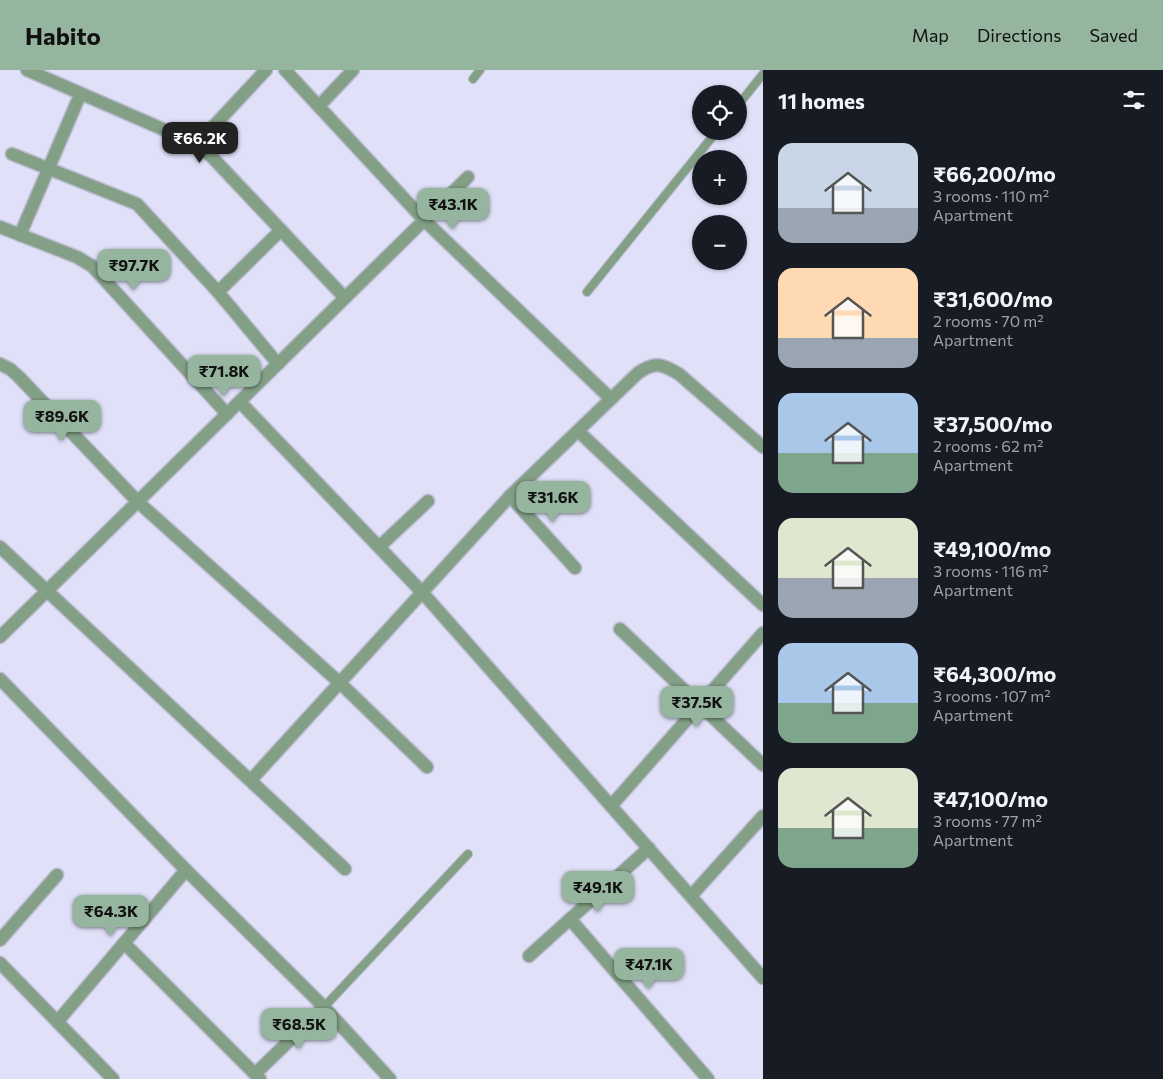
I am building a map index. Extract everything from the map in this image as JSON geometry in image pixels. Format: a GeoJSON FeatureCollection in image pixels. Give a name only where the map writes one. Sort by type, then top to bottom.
{"type":"FeatureCollection","features":[{"type":"Feature","properties":{"kind":"street"},"geometry":{"type":"LineString","coordinates":[[27,70],[80,95],[197,144],[345,298]]}},
{"type":"Feature","properties":{"kind":"street"},"geometry":{"type":"LineString","coordinates":[[197,144],[266,70]]}},
{"type":"Feature","properties":{"kind":"street"},"geometry":{"type":"LineString","coordinates":[[285,70],[424,220],[611,399]]}},
{"type":"Feature","properties":{"kind":"street"},"geometry":{"type":"LineString","coordinates":[[319,106],[353,70]]}},
{"type":"Feature","properties":{"kind":"street"},"geometry":{"type":"LineString","coordinates":[[20,235],[80,95]]}},
{"type":"Feature","properties":{"kind":"street"},"geometry":{"type":"LineString","coordinates":[[12,154],[137,204],[218,292],[278,364]]}},
{"type":"Feature","properties":{"kind":"street"},"geometry":{"type":"LineString","coordinates":[[0,637],[468,177]]}},
{"type":"Feature","properties":{"kind":"street"},"geometry":{"type":"LineString","coordinates":[[0,227],[77,257],[92,266],[227,414]]}},
{"type":"Feature","properties":{"kind":"street"},"geometry":{"type":"LineString","coordinates":[[218,292],[281,230]]}},
{"type":"Feature","properties":{"kind":"street"},"geometry":{"type":"LineString","coordinates":[[0,364],[10,368],[138,502],[340,683],[427,767]]}},
{"type":"Feature","properties":{"kind":"street"},"geometry":{"type":"LineString","coordinates":[[251,780],[421,591],[510,496],[611,399],[650,365],[664,365],[679,374],[763,447]]}},
{"type":"Feature","properties":{"kind":"street"},"geometry":{"type":"LineString","coordinates":[[240,402],[421,591],[763,978]]}},
{"type":"Feature","properties":{"kind":"street"},"geometry":{"type":"LineString","coordinates":[[578,431],[763,605]]}},
{"type":"Feature","properties":{"kind":"street"},"geometry":{"type":"LineString","coordinates":[[510,496],[575,568]]}},
{"type":"Feature","properties":{"kind":"street"},"geometry":{"type":"LineString","coordinates":[[379,547],[428,501]]}},
{"type":"Feature","properties":{"kind":"street"},"geometry":{"type":"LineString","coordinates":[[0,547],[345,869]]}},
{"type":"Feature","properties":{"kind":"street"},"geometry":{"type":"LineString","coordinates":[[620,629],[763,765]]}},
{"type":"Feature","properties":{"kind":"street"},"geometry":{"type":"LineString","coordinates":[[611,806],[763,633]]}},
{"type":"Feature","properties":{"kind":"street"},"geometry":{"type":"LineString","coordinates":[[0,679],[186,870],[324,1007],[390,1079]]}},
{"type":"Feature","properties":{"kind":"street"},"geometry":{"type":"LineString","coordinates":[[690,896],[763,816]]}},
{"type":"Feature","properties":{"kind":"street"},"geometry":{"type":"LineString","coordinates":[[529,956],[649,848]]}},
{"type":"Feature","properties":{"kind":"street"},"geometry":{"type":"LineString","coordinates":[[58,1021],[186,870]]}},
{"type":"Feature","properties":{"kind":"street"},"geometry":{"type":"LineString","coordinates":[[0,940],[57,875]]}},
{"type":"Feature","properties":{"kind":"street"},"geometry":{"type":"LineString","coordinates":[[570,919],[708,1079]]}},
{"type":"Feature","properties":{"kind":"street"},"geometry":{"type":"LineString","coordinates":[[124,943],[258,1076],[324,1007]]}},
{"type":"Feature","properties":{"kind":"street"},"geometry":{"type":"LineString","coordinates":[[0,963],[112,1079]]}},
{"type":"Feature","properties":{"kind":"lane"},"geometry":{"type":"LineString","coordinates":[[473,79],[480,70]]}},
{"type":"Feature","properties":{"kind":"lane"},"geometry":{"type":"LineString","coordinates":[[747,94],[763,74]]}},
{"type":"Feature","properties":{"kind":"lane"},"geometry":{"type":"LineString","coordinates":[[586,292],[710,140]]}},
{"type":"Feature","properties":{"kind":"lane"},"geometry":{"type":"LineString","coordinates":[[324,1007],[468,854]]}}]}
